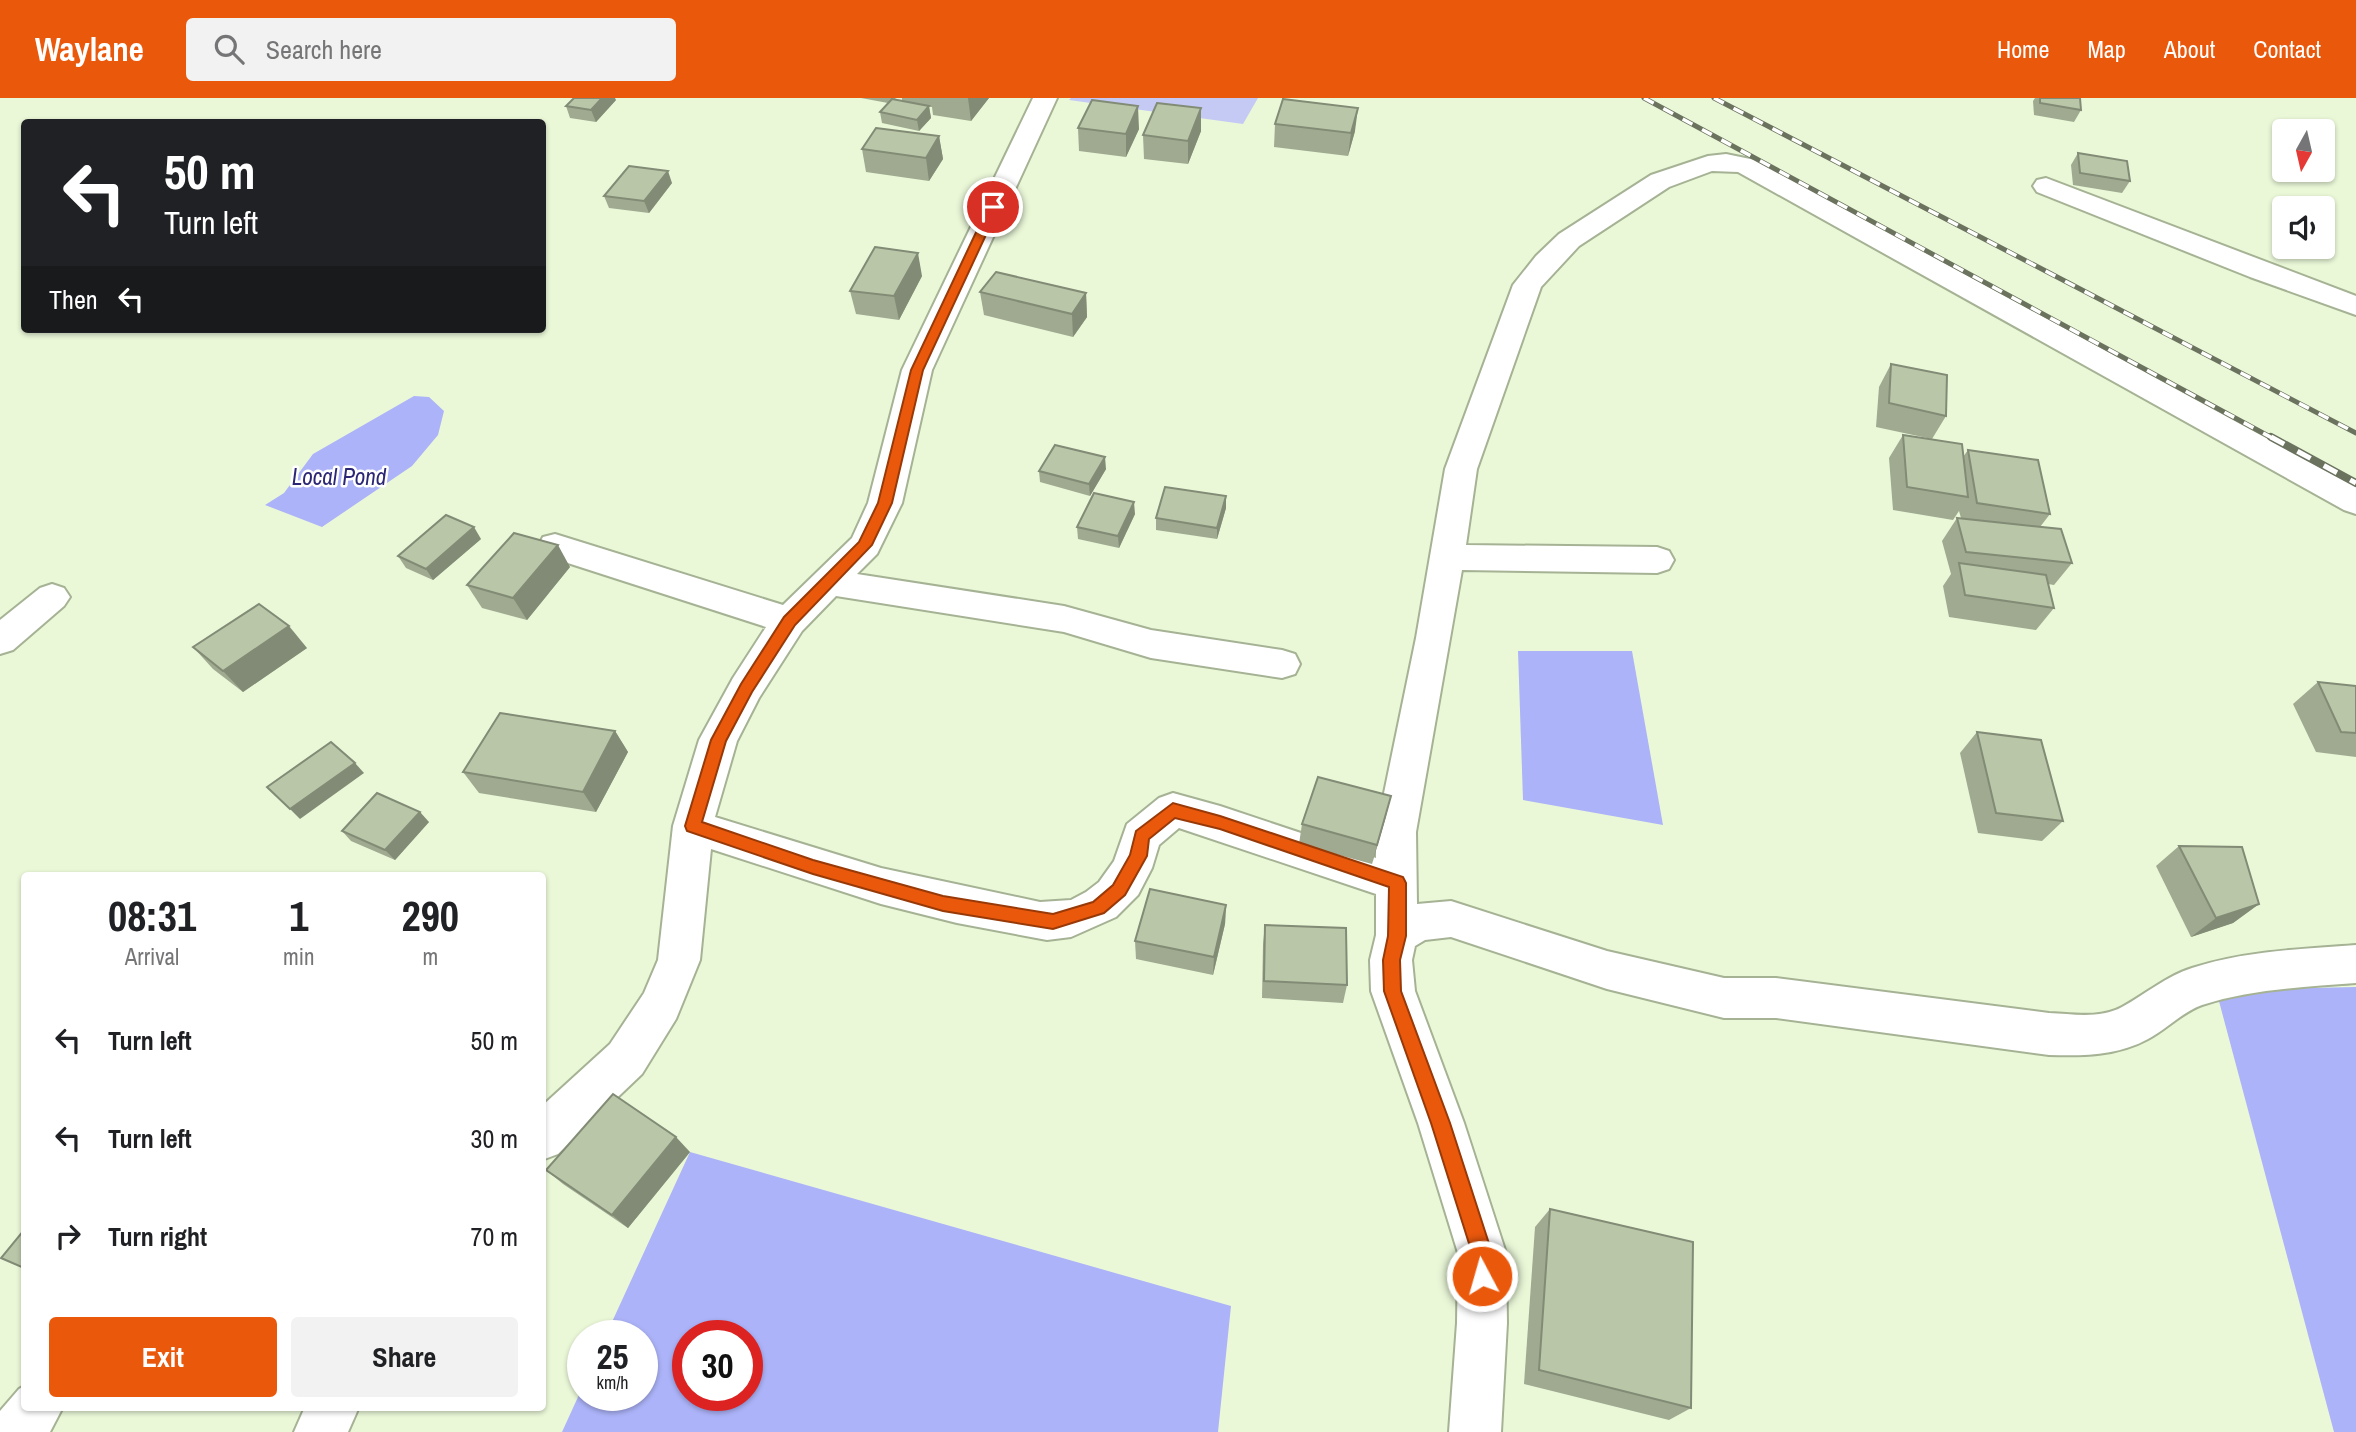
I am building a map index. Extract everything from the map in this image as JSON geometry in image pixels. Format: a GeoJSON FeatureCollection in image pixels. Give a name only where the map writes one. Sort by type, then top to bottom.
{"type":"FeatureCollection","features":[{"type":"Feature","properties":{"kind":"street"},"geometry":{"type":"LineString","coordinates":[[546,1134],[626,1059],[661,1005],[679,960],[693,826],[719,740],[746,688],[789,621],[865,545],[885,503],[917,370],[1045,98]]}},
{"type":"Feature","properties":{"kind":"street"},"geometry":{"type":"LineString","coordinates":[[1475,1432],[1482,1323],[1482,1253],[1441,1123],[1392,991],[1391,960],[1397,936],[1396,832],[1423,704],[1461,469],[1527,285],[1546,262],[1569,240],[1660,181],[1708,164],[1726,162],[1746,166],[2356,502]]}},
{"type":"Feature","properties":{"kind":"street"},"geometry":{"type":"LineString","coordinates":[[2046,186],[2356,306]]}},
{"type":"Feature","properties":{"kind":"street"},"geometry":{"type":"LineString","coordinates":[[555,547],[789,621]]}},
{"type":"Feature","properties":{"kind":"street"},"geometry":{"type":"LineString","coordinates":[[1447,557],[1657,560]]}},
{"type":"Feature","properties":{"kind":"street"},"geometry":{"type":"LineString","coordinates":[[829,582],[1065,619],[1151,644],[1282,664]]}},
{"type":"Feature","properties":{"kind":"street"},"geometry":{"type":"LineString","coordinates":[[0,640],[52,597]]}},
{"type":"Feature","properties":{"kind":"street"},"geometry":{"type":"LineString","coordinates":[[693,826],[813,867],[943,904],[1053,922],[1098,908],[1119,890],[1138,856],[1141,836],[1173,810],[1220,822],[1397,883]]}},
{"type":"Feature","properties":{"kind":"street"},"geometry":{"type":"LineString","coordinates":[[1397,936],[1418,922],[1451,919],[1607,970],[1724,998],[1776,998],[2049,1034],[2093,1036],[2132,1025],[2194,987],[2280,970],[2356,964]]}},
{"type":"Feature","properties":{"kind":"street"},"geometry":{"type":"LineString","coordinates":[[16,1432],[34,1411]]}},
{"type":"Feature","properties":{"kind":"street"},"geometry":{"type":"LineString","coordinates":[[320,1432],[331,1411]]}},
{"type":"Feature","properties":{"kind":"shaded area"},"geometry":{"type":"Polygon","coordinates":[[[1258,98],[1243,124],[1069,100],[1258,98]]]}},
{"type":"Feature","properties":{"kind":"water","name":"Local Pond"},"geometry":{"type":"Polygon","coordinates":[[[414,396],[429,397],[444,411],[438,435],[412,466],[322,527],[265,505],[284,493],[313,454],[414,396]]]}},
{"type":"Feature","properties":{"kind":"water"},"geometry":{"type":"Polygon","coordinates":[[[1518,651],[1632,651],[1663,825],[1523,800],[1518,651]]]}},
{"type":"Feature","properties":{"kind":"water"},"geometry":{"type":"Polygon","coordinates":[[[2356,987],[2356,1432],[2334,1432],[2216,990],[2356,987]]]}},
{"type":"Feature","properties":{"kind":"water"},"geometry":{"type":"Polygon","coordinates":[[[690,1152],[1231,1306],[1218,1432],[562,1432],[572,1411],[658,1411],[658,1320],[613,1320],[690,1152]]]}},
{"type":"Feature","properties":{"kind":"building"},"geometry":{"type":"Polygon","coordinates":[[[574,98],[602,98],[591,110],[566,106],[574,98]]]}},
{"type":"Feature","properties":{"kind":"building"},"geometry":{"type":"Polygon","coordinates":[[[2040,98],[2080,98],[2081,110],[2040,103],[2040,98]]]}},
{"type":"Feature","properties":{"kind":"building"},"geometry":{"type":"Polygon","coordinates":[[[892,99],[929,106],[917,120],[880,112],[892,99]]]}},
{"type":"Feature","properties":{"kind":"building"},"geometry":{"type":"Polygon","coordinates":[[[1283,99],[1358,108],[1351,133],[1275,124],[1283,99]]]}},
{"type":"Feature","properties":{"kind":"building"},"geometry":{"type":"Polygon","coordinates":[[[1092,100],[1138,106],[1126,134],[1078,128],[1092,100]]]}},
{"type":"Feature","properties":{"kind":"building"},"geometry":{"type":"Polygon","coordinates":[[[1157,103],[1201,108],[1188,141],[1143,135],[1157,103]]]}},
{"type":"Feature","properties":{"kind":"building"},"geometry":{"type":"Polygon","coordinates":[[[876,128],[939,136],[926,158],[862,149],[876,128]]]}},
{"type":"Feature","properties":{"kind":"building"},"geometry":{"type":"Polygon","coordinates":[[[2078,153],[2127,161],[2130,181],[2080,173],[2078,153]]]}},
{"type":"Feature","properties":{"kind":"building"},"geometry":{"type":"Polygon","coordinates":[[[629,166],[668,171],[644,201],[604,196],[629,166]]]}},
{"type":"Feature","properties":{"kind":"building"},"geometry":{"type":"Polygon","coordinates":[[[875,247],[918,253],[894,296],[850,291],[875,247]]]}},
{"type":"Feature","properties":{"kind":"building"},"geometry":{"type":"Polygon","coordinates":[[[996,272],[1086,293],[1072,314],[980,292],[996,272]]]}},
{"type":"Feature","properties":{"kind":"building"},"geometry":{"type":"Polygon","coordinates":[[[1891,364],[1947,375],[1946,416],[1889,403],[1891,364]]]}},
{"type":"Feature","properties":{"kind":"building"},"geometry":{"type":"Polygon","coordinates":[[[1903,435],[1962,444],[1968,497],[1907,487],[1903,435]]]}},
{"type":"Feature","properties":{"kind":"building"},"geometry":{"type":"Polygon","coordinates":[[[1055,445],[1105,457],[1089,484],[1039,471],[1055,445]]]}},
{"type":"Feature","properties":{"kind":"building"},"geometry":{"type":"Polygon","coordinates":[[[1968,450],[2038,460],[2050,514],[1977,503],[1968,450]]]}},
{"type":"Feature","properties":{"kind":"building"},"geometry":{"type":"Polygon","coordinates":[[[1165,487],[1226,496],[1217,528],[1156,518],[1165,487]]]}},
{"type":"Feature","properties":{"kind":"building"},"geometry":{"type":"Polygon","coordinates":[[[1094,493],[1134,502],[1118,536],[1077,527],[1094,493]]]}},
{"type":"Feature","properties":{"kind":"building"},"geometry":{"type":"Polygon","coordinates":[[[446,515],[474,527],[426,569],[398,556],[446,515]]]}},
{"type":"Feature","properties":{"kind":"building"},"geometry":{"type":"Polygon","coordinates":[[[1957,518],[2061,529],[2072,563],[1966,552],[1957,518]]]}},
{"type":"Feature","properties":{"kind":"building"},"geometry":{"type":"Polygon","coordinates":[[[514,533],[558,545],[513,598],[467,585],[514,533]]]}},
{"type":"Feature","properties":{"kind":"building"},"geometry":{"type":"Polygon","coordinates":[[[1959,563],[2046,575],[2054,608],[1965,595],[1959,563]]]}},
{"type":"Feature","properties":{"kind":"building"},"geometry":{"type":"Polygon","coordinates":[[[259,604],[289,626],[223,671],[193,647],[259,604]]]}},
{"type":"Feature","properties":{"kind":"building"},"geometry":{"type":"Polygon","coordinates":[[[2318,682],[2356,686],[2356,733],[2341,732],[2318,682]]]}},
{"type":"Feature","properties":{"kind":"building"},"geometry":{"type":"Polygon","coordinates":[[[500,713],[615,731],[583,792],[463,772],[500,713]]]}},
{"type":"Feature","properties":{"kind":"building"},"geometry":{"type":"Polygon","coordinates":[[[1977,732],[2041,740],[2063,821],[1996,813],[1977,732]]]}},
{"type":"Feature","properties":{"kind":"building"},"geometry":{"type":"Polygon","coordinates":[[[331,742],[355,763],[290,809],[267,787],[331,742]]]}},
{"type":"Feature","properties":{"kind":"building"},"geometry":{"type":"Polygon","coordinates":[[[1318,777],[1391,796],[1377,845],[1302,824],[1318,777]]]}},
{"type":"Feature","properties":{"kind":"building"},"geometry":{"type":"Polygon","coordinates":[[[377,793],[420,812],[385,850],[342,831],[377,793]]]}},
{"type":"Feature","properties":{"kind":"building"},"geometry":{"type":"Polygon","coordinates":[[[2179,846],[2242,847],[2259,904],[2216,918],[2179,846]]]}},
{"type":"Feature","properties":{"kind":"building"},"geometry":{"type":"Polygon","coordinates":[[[1150,889],[1226,905],[1214,957],[1135,941],[1150,889]]]}},
{"type":"Feature","properties":{"kind":"building"},"geometry":{"type":"Polygon","coordinates":[[[1265,925],[1346,928],[1347,985],[1264,981],[1265,925]]]}},
{"type":"Feature","properties":{"kind":"building"},"geometry":{"type":"Polygon","coordinates":[[[613,1094],[676,1137],[612,1215],[546,1170],[613,1094]]]}},
{"type":"Feature","properties":{"kind":"building"},"geometry":{"type":"Polygon","coordinates":[[[1550,1209],[1693,1242],[1691,1408],[1539,1370],[1550,1209]]]}},
{"type":"Feature","properties":{"kind":"building"},"geometry":{"type":"Polygon","coordinates":[[[21,1234],[21,1267],[1,1258],[21,1234]]]}},
{"type":"Feature","properties":{"kind":"railway"},"geometry":{"type":"LineString","coordinates":[[1644,98],[2274,439]]}},
{"type":"Feature","properties":{"kind":"railway"},"geometry":{"type":"LineString","coordinates":[[1714,98],[2356,433]]}},
{"type":"Feature","properties":{"kind":"railway"},"geometry":{"type":"LineString","coordinates":[[2271,437],[2356,483]]}},
{"type":"Feature","properties":{"kind":"route"},"geometry":{"type":"LineString","coordinates":[[993,207],[917,370],[885,503],[865,545],[789,621],[746,688],[719,740],[693,826],[813,867],[943,904],[1053,922],[1098,908],[1119,890],[1138,856],[1141,836],[1173,810],[1220,822],[1397,883],[1397,936],[1391,960],[1392,991],[1441,1123],[1482,1253],[1482,1276]]}}]}
